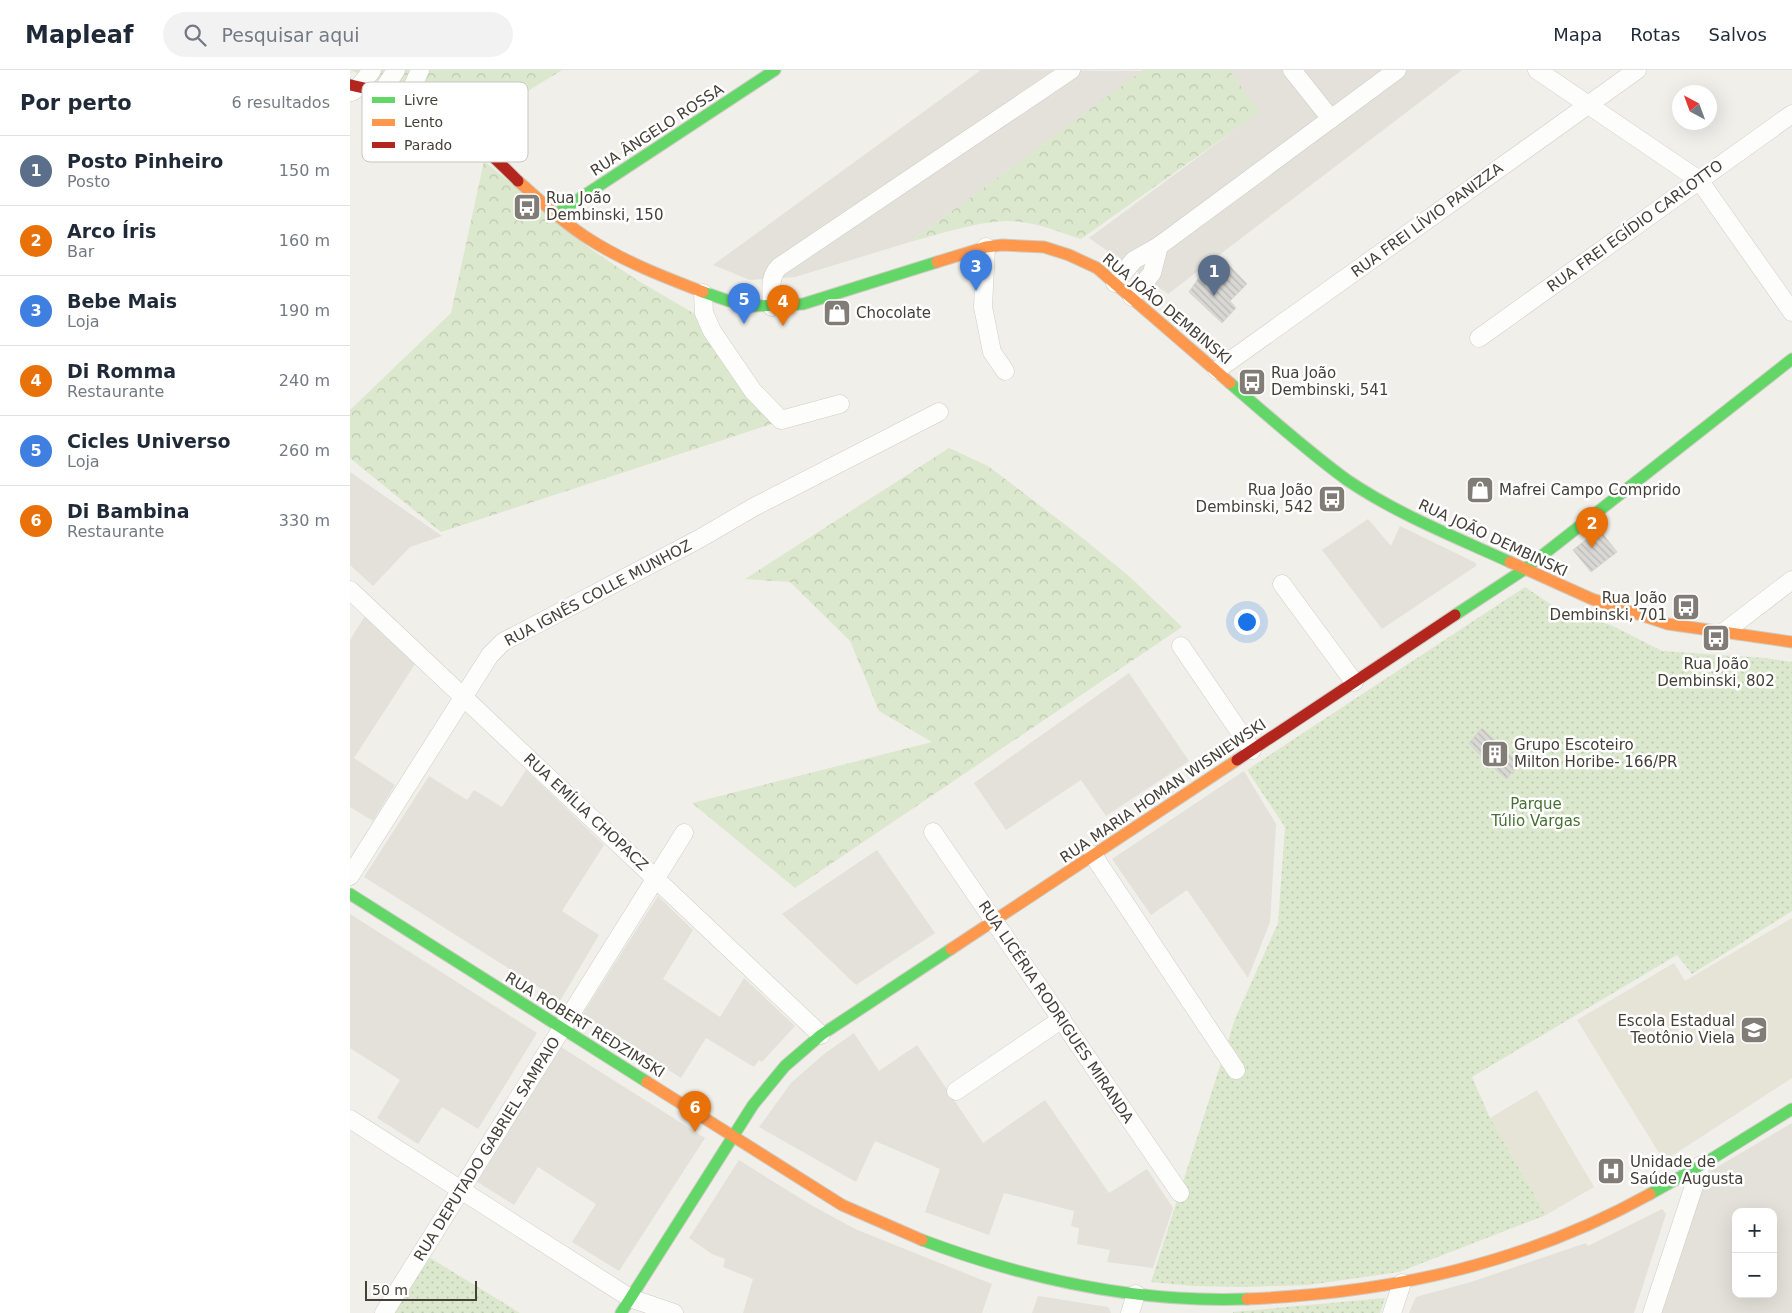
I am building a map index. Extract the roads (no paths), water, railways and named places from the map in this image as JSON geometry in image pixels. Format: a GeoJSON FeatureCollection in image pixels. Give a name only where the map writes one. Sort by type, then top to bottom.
{"type":"FeatureCollection","features":[{"type":"Feature","properties":{"kind":"street"},"geometry":{"type":"LineString","coordinates":[[353,89],[372,70]]}},
{"type":"Feature","properties":{"kind":"street"},"geometry":{"type":"LineString","coordinates":[[388,82],[396,70]]}},
{"type":"Feature","properties":{"kind":"street"},"geometry":{"type":"LineString","coordinates":[[415,82],[420,70]]}},
{"type":"Feature","properties":{"kind":"street","name":"RUA ÂNGELO ROSSA"},"geometry":{"type":"LineString","coordinates":[[556,214],[775,70]]}},
{"type":"Feature","properties":{"kind":"street"},"geometry":{"type":"LineString","coordinates":[[772,306],[771,278],[779,267],[1071,70]]}},
{"type":"Feature","properties":{"kind":"street"},"geometry":{"type":"LineString","coordinates":[[1292,70],[1331,119]]}},
{"type":"Feature","properties":{"kind":"street"},"geometry":{"type":"LineString","coordinates":[[1115,283],[1134,260],[1159,246],[1397,70]]}},
{"type":"Feature","properties":{"kind":"street"},"geometry":{"type":"LineString","coordinates":[[1537,70],[1699,180],[1792,312]]}},
{"type":"Feature","properties":{"kind":"street","name":"RUA FREI LÍVIO PANIZZA"},"geometry":{"type":"LineString","coordinates":[[1217,370],[1636,70]]}},
{"type":"Feature","properties":{"kind":"street","name":"RUA FREI EGÍDIO CARLOTTO"},"geometry":{"type":"LineString","coordinates":[[1479,338],[1792,114]]}},
{"type":"Feature","properties":{"kind":"street","name":"RUA JOÃO DEMBINSKI"},"geometry":{"type":"LineString","coordinates":[[498,162],[556,214],[595,244],[622,260],[662,278],[703,293],[753,306],[788,306],[819,300],[986,247],[1010,244],[1035,245],[1078,257],[1097,268],[1132,297],[1296,440],[1348,480],[1412,517],[1592,599],[1647,618],[1675,625],[1792,642]]}},
{"type":"Feature","properties":{"kind":"street"},"geometry":{"type":"LineString","coordinates":[[1132,297],[1152,273],[1159,246]]}},
{"type":"Feature","properties":{"kind":"street"},"geometry":{"type":"LineString","coordinates":[[986,247],[983,307],[992,352],[1005,371]]}},
{"type":"Feature","properties":{"kind":"street"},"geometry":{"type":"LineString","coordinates":[[703,293],[704,313],[712,331],[746,382],[781,420],[840,404]]}},
{"type":"Feature","properties":{"kind":"street","name":"RUA MARIA HOMAN WISNIEWSKI"},"geometry":{"type":"LineString","coordinates":[[621,1313],[732,1136],[753,1105],[785,1066],[822,1036],[1524,569],[1792,359]]}},
{"type":"Feature","properties":{"kind":"street","name":"RUA IGNÊS COLLE MUNHOZ"},"geometry":{"type":"LineString","coordinates":[[350,876],[496,648],[512,637],[699,539],[763,503],[939,412]]}},
{"type":"Feature","properties":{"kind":"street"},"geometry":{"type":"LineString","coordinates":[[1724,632],[1792,580]]}},
{"type":"Feature","properties":{"kind":"street"},"geometry":{"type":"LineString","coordinates":[[1282,584],[1354,682]]}},
{"type":"Feature","properties":{"kind":"street","name":"RUA EMÍLIA CHOPACZ"},"geometry":{"type":"LineString","coordinates":[[350,590],[822,1036]]}},
{"type":"Feature","properties":{"kind":"street"},"geometry":{"type":"LineString","coordinates":[[1181,646],[1252,750]]}},
{"type":"Feature","properties":{"kind":"street","name":"RUA LICÉRIA RODRIGUES MIRANDA"},"geometry":{"type":"LineString","coordinates":[[933,832],[1180,1193]]}},
{"type":"Feature","properties":{"kind":"street","name":"RUA DEPUTADO GABRIEL SAMPAIO"},"geometry":{"type":"LineString","coordinates":[[384,1313],[684,833]]}},
{"type":"Feature","properties":{"kind":"street"},"geometry":{"type":"LineString","coordinates":[[1093,855],[1236,1070]]}},
{"type":"Feature","properties":{"kind":"street","name":"RUA ROBERT REDZIMSKI"},"geometry":{"type":"LineString","coordinates":[[350,894],[843,1205],[932,1244],[1019,1272],[1136,1294],[1176,1298],[1260,1299],[1350,1291],[1402,1283],[1478,1265],[1558,1238],[1630,1204],[1701,1165],[1792,1110]]}},
{"type":"Feature","properties":{"kind":"street"},"geometry":{"type":"LineString","coordinates":[[956,1091],[1062,1019]]}},
{"type":"Feature","properties":{"kind":"street"},"geometry":{"type":"LineString","coordinates":[[350,1119],[630,1298],[674,1313]]}},
{"type":"Feature","properties":{"kind":"street"},"geometry":{"type":"LineString","coordinates":[[1652,1313],[1701,1165]]}},
{"type":"Feature","properties":{"kind":"street"},"geometry":{"type":"LineString","coordinates":[[1392,1313],[1402,1283]]}},
{"type":"Feature","properties":{"kind":"street"},"geometry":{"type":"LineString","coordinates":[[1130,1313],[1136,1294]]}},
{"type":"Feature","properties":{"kind":"place","name":"Rua João Dembinski, 150"},"geometry":{"type":"Point","coordinates":[527,207]}},
{"type":"Feature","properties":{"kind":"place","name":"Bebe Mais"},"geometry":{"type":"Point","coordinates":[976,291]}},
{"type":"Feature","properties":{"kind":"place","name":"Posto Pinheiro"},"geometry":{"type":"Point","coordinates":[1214,296]}},
{"type":"Feature","properties":{"kind":"place","name":"Chocolate"},"geometry":{"type":"Point","coordinates":[837,313]}},
{"type":"Feature","properties":{"kind":"place","name":"Cicles Universo"},"geometry":{"type":"Point","coordinates":[744,324]}},
{"type":"Feature","properties":{"kind":"place","name":"Di Romma"},"geometry":{"type":"Point","coordinates":[783,326]}},
{"type":"Feature","properties":{"kind":"place","name":"Rua João Dembinski, 541"},"geometry":{"type":"Point","coordinates":[1252,382]}},
{"type":"Feature","properties":{"kind":"place","name":"Mafrei Campo Comprido"},"geometry":{"type":"Point","coordinates":[1480,490]}},
{"type":"Feature","properties":{"kind":"place","name":"Rua João Dembinski, 542"},"geometry":{"type":"Point","coordinates":[1332,499]}},
{"type":"Feature","properties":{"kind":"place","name":"Arco Íris"},"geometry":{"type":"Point","coordinates":[1592,548]}},
{"type":"Feature","properties":{"kind":"place","name":"Rua João Dembinski, 701"},"geometry":{"type":"Point","coordinates":[1686,607]}},
{"type":"Feature","properties":{"kind":"place","name":"Rua João Dembinski, 802"},"geometry":{"type":"Point","coordinates":[1716,638]}},
{"type":"Feature","properties":{"kind":"place","name":"Grupo Escoteiro Milton Horibe- 166/PR"},"geometry":{"type":"Point","coordinates":[1495,754]}},
{"type":"Feature","properties":{"kind":"place","name":"Escola Estadual Teotônio Viela"},"geometry":{"type":"Point","coordinates":[1754,1030]}},
{"type":"Feature","properties":{"kind":"place","name":"Di Bambina"},"geometry":{"type":"Point","coordinates":[695,1132]}},
{"type":"Feature","properties":{"kind":"place","name":"Unidade de Saúde Augusta"},"geometry":{"type":"Point","coordinates":[1611,1171]}},
{"type":"Feature","properties":{"kind":"park label","name":"Parque Túlio Vargas"},"geometry":{"type":"Point","coordinates":[1536,812]}}]}
